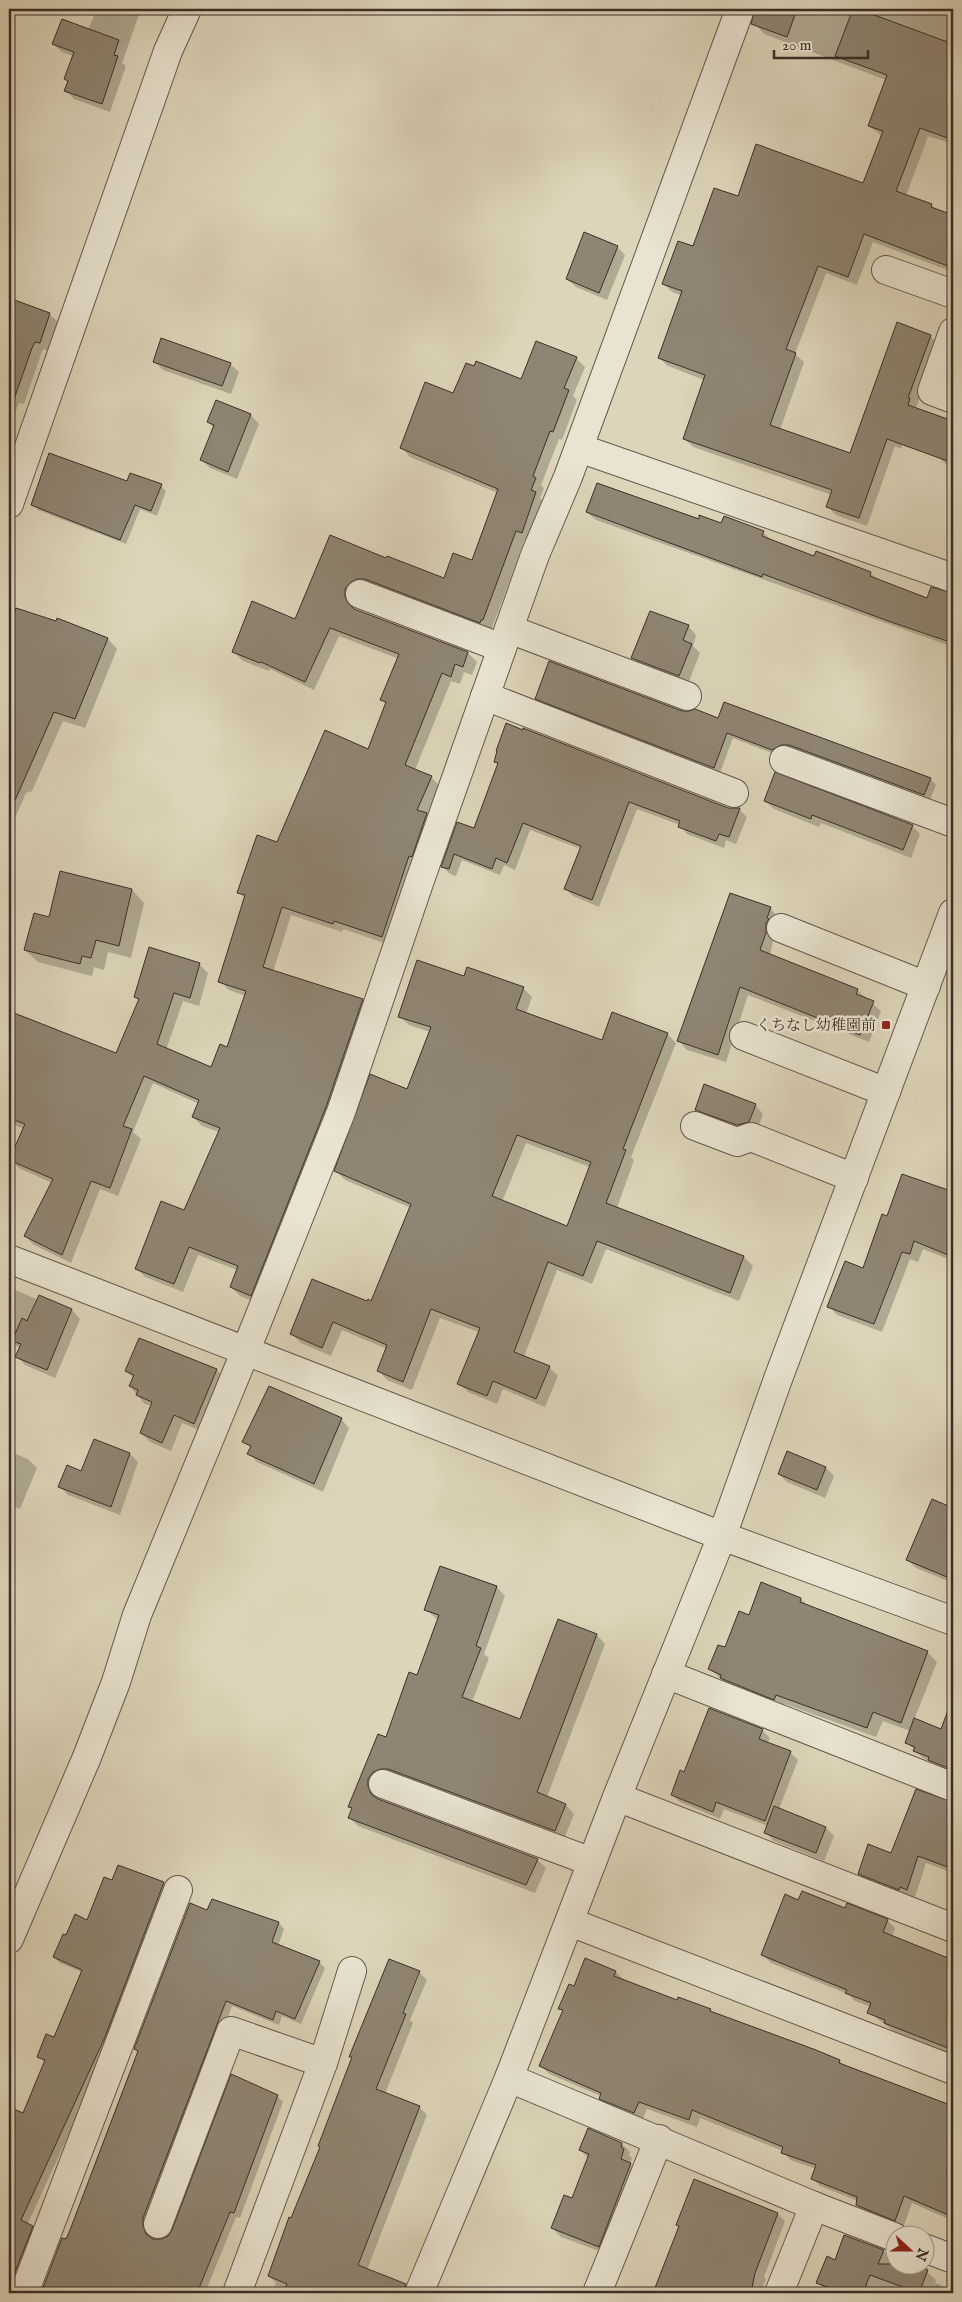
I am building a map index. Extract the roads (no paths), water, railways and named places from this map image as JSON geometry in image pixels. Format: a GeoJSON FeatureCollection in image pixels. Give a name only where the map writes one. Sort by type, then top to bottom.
{"type":"FeatureCollection","features":[{"type":"Feature","properties":{"kind":"street"},"geometry":{"type":"LineString","coordinates":[[10,496],[168,51],[187,9]]}},
{"type":"Feature","properties":{"kind":"street"},"geometry":{"type":"LineString","coordinates":[[9,1939],[87,1758],[116,1682],[137,1615],[341,1112],[535,555],[579,448],[740,9]]}},
{"type":"Feature","properties":{"kind":"street"},"geometry":{"type":"LineString","coordinates":[[886,270],[953,294]]}},
{"type":"Feature","properties":{"kind":"street"},"geometry":{"type":"LineString","coordinates":[[953,332],[932,392],[953,399]]}},
{"type":"Feature","properties":{"kind":"street"},"geometry":{"type":"LineString","coordinates":[[579,448],[953,578]]}},
{"type":"Feature","properties":{"kind":"street"},"geometry":{"type":"LineString","coordinates":[[360,594],[687,696]]}},
{"type":"Feature","properties":{"kind":"street"},"geometry":{"type":"LineString","coordinates":[[485,696],[734,793]]}},
{"type":"Feature","properties":{"kind":"street"},"geometry":{"type":"LineString","coordinates":[[784,760],[953,823]]}},
{"type":"Feature","properties":{"kind":"street"},"geometry":{"type":"LineString","coordinates":[[419,2293],[510,2078],[617,1796],[722,1536],[953,913]]}},
{"type":"Feature","properties":{"kind":"street"},"geometry":{"type":"LineString","coordinates":[[781,928],[926,986]]}},
{"type":"Feature","properties":{"kind":"street"},"geometry":{"type":"LineString","coordinates":[[744,1036],[886,1092]]}},
{"type":"Feature","properties":{"kind":"street"},"geometry":{"type":"LineString","coordinates":[[695,1126],[737,1142],[751,1137],[854,1178]]}},
{"type":"Feature","properties":{"kind":"street"},"geometry":{"type":"LineString","coordinates":[[9,1258],[722,1536],[953,1621]]}},
{"type":"Feature","properties":{"kind":"street"},"geometry":{"type":"LineString","coordinates":[[666,1674],[953,1786]]}},
{"type":"Feature","properties":{"kind":"street"},"geometry":{"type":"LineString","coordinates":[[383,1784],[592,1862]]}},
{"type":"Feature","properties":{"kind":"street"},"geometry":{"type":"LineString","coordinates":[[617,1796],[953,1928]]}},
{"type":"Feature","properties":{"kind":"street"},"geometry":{"type":"LineString","coordinates":[[24,2293],[178,1890]]}},
{"type":"Feature","properties":{"kind":"street"},"geometry":{"type":"LineString","coordinates":[[570,1922],[953,2070]]}},
{"type":"Feature","properties":{"kind":"street"},"geometry":{"type":"LineString","coordinates":[[238,2293],[323,2063],[352,1971]]}},
{"type":"Feature","properties":{"kind":"street"},"geometry":{"type":"LineString","coordinates":[[158,2224],[231,2031],[323,2063]]}},
{"type":"Feature","properties":{"kind":"street"},"geometry":{"type":"LineString","coordinates":[[510,2078],[659,2139],[814,2206],[884,2233]]}},
{"type":"Feature","properties":{"kind":"street"},"geometry":{"type":"LineString","coordinates":[[597,2293],[659,2139]]}},
{"type":"Feature","properties":{"kind":"street"},"geometry":{"type":"LineString","coordinates":[[779,2293],[814,2206]]}},
{"type":"Feature","properties":{"kind":"street"},"geometry":{"type":"LineString","coordinates":[[934,2252],[953,2259]]}},
{"type":"Feature","properties":{"kind":"place","name":"くちなし幼稚園前"},"geometry":{"type":"Point","coordinates":[886,1025]}}]}
